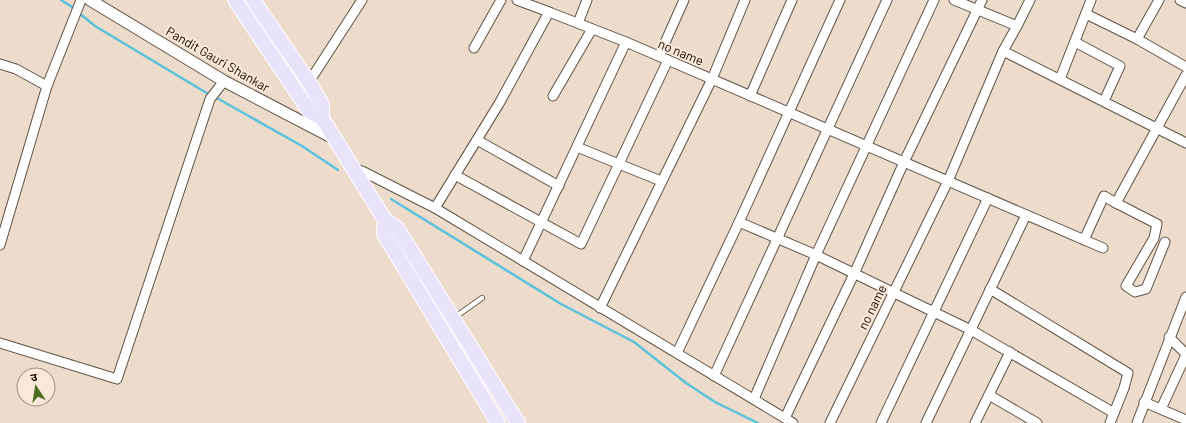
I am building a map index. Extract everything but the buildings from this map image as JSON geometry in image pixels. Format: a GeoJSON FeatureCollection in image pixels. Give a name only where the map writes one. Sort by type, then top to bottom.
{"type":"FeatureCollection","features":[{"type":"Feature","properties":{"kind":"main road"},"geometry":{"type":"LineString","coordinates":[[245,2],[309,82],[322,106],[322,118]]}},
{"type":"Feature","properties":{"kind":"main road"},"geometry":{"type":"LineString","coordinates":[[245,2],[310,112],[322,118],[355,169],[385,220],[397,228],[518,423]]}},
{"type":"Feature","properties":{"kind":"main road"},"geometry":{"type":"LineString","coordinates":[[385,220],[384,234],[498,423]]}},
{"type":"Feature","properties":{"kind":"street"},"geometry":{"type":"LineString","coordinates":[[0,244],[47,86],[81,0]]}},
{"type":"Feature","properties":{"kind":"street","name":"Pandit Gauri Shankar"},"geometry":{"type":"LineString","coordinates":[[90,0],[224,81],[335,139]]}},
{"type":"Feature","properties":{"kind":"street"},"geometry":{"type":"LineString","coordinates":[[309,82],[362,0]]}},
{"type":"Feature","properties":{"kind":"street"},"geometry":{"type":"LineString","coordinates":[[474,48],[501,0]]}},
{"type":"Feature","properties":{"kind":"street","name":"no name"},"geometry":{"type":"LineString","coordinates":[[518,0],[538,4],[549,12],[659,56],[1104,248]]}},
{"type":"Feature","properties":{"kind":"street"},"geometry":{"type":"LineString","coordinates":[[578,24],[587,0]]}},
{"type":"Feature","properties":{"kind":"street"},"geometry":{"type":"LineString","coordinates":[[659,56],[684,0]]}},
{"type":"Feature","properties":{"kind":"street"},"geometry":{"type":"LineString","coordinates":[[600,308],[712,79],[746,0]]}},
{"type":"Feature","properties":{"kind":"street"},"geometry":{"type":"LineString","coordinates":[[750,96],[792,0]]}},
{"type":"Feature","properties":{"kind":"street"},"geometry":{"type":"LineString","coordinates":[[677,353],[739,222],[840,0]]}},
{"type":"Feature","properties":{"kind":"street"},"geometry":{"type":"LineString","coordinates":[[714,376],[887,0]]}},
{"type":"Feature","properties":{"kind":"street"},"geometry":{"type":"LineString","coordinates":[[754,399],[816,255],[934,0]]}},
{"type":"Feature","properties":{"kind":"street"},"geometry":{"type":"LineString","coordinates":[[954,0],[1017,26]]}},
{"type":"Feature","properties":{"kind":"street"},"geometry":{"type":"LineString","coordinates":[[355,169],[362,171],[435,208],[789,421],[904,162],[982,0]]}},
{"type":"Feature","properties":{"kind":"street"},"geometry":{"type":"LineString","coordinates":[[948,181],[1003,51],[1030,0]]}},
{"type":"Feature","properties":{"kind":"street"},"geometry":{"type":"LineString","coordinates":[[1060,79],[1091,0]]}},
{"type":"Feature","properties":{"kind":"street"},"geometry":{"type":"LineString","coordinates":[[1137,39],[1159,0]]}},
{"type":"Feature","properties":{"kind":"street"},"geometry":{"type":"LineString","coordinates":[[1180,0],[1186,4]]}},
{"type":"Feature","properties":{"kind":"street"},"geometry":{"type":"LineString","coordinates":[[435,208],[500,102],[549,12]]}},
{"type":"Feature","properties":{"kind":"street"},"geometry":{"type":"LineString","coordinates":[[1086,14],[1137,39],[1186,66]]}},
{"type":"Feature","properties":{"kind":"street"},"geometry":{"type":"LineString","coordinates":[[554,96],[592,29]]}},
{"type":"Feature","properties":{"kind":"street"},"geometry":{"type":"LineString","coordinates":[[523,261],[626,42]]}},
{"type":"Feature","properties":{"kind":"street"},"geometry":{"type":"LineString","coordinates":[[1075,42],[1120,66],[1104,101]]}},
{"type":"Feature","properties":{"kind":"street"},"geometry":{"type":"LineString","coordinates":[[1003,51],[1186,143]]}},
{"type":"Feature","properties":{"kind":"street"},"geometry":{"type":"LineString","coordinates":[[455,175],[541,224],[581,244],[668,60]]}},
{"type":"Feature","properties":{"kind":"street"},"geometry":{"type":"LineString","coordinates":[[0,64],[16,69],[47,86]]}},
{"type":"Feature","properties":{"kind":"street"},"geometry":{"type":"LineString","coordinates":[[1116,203],[1186,76]]}},
{"type":"Feature","properties":{"kind":"street"},"geometry":{"type":"LineString","coordinates":[[0,343],[116,379],[210,99],[224,81]]}},
{"type":"Feature","properties":{"kind":"street"},"geometry":{"type":"LineString","coordinates":[[477,140],[559,186]]}},
{"type":"Feature","properties":{"kind":"street"},"geometry":{"type":"LineString","coordinates":[[577,147],[661,181]]}},
{"type":"Feature","properties":{"kind":"street","name":"no name"},"geometry":{"type":"LineString","coordinates":[[830,423],[948,181]]}},
{"type":"Feature","properties":{"kind":"street"},"geometry":{"type":"LineString","coordinates":[[1084,240],[1104,196],[1157,224],[1154,238],[1126,286],[1135,292],[1146,289],[1165,242]]}},
{"type":"Feature","properties":{"kind":"street"},"geometry":{"type":"LineString","coordinates":[[881,423],[988,198]]}},
{"type":"Feature","properties":{"kind":"street"},"geometry":{"type":"LineString","coordinates":[[926,423],[1026,215]]}},
{"type":"Feature","properties":{"kind":"street"},"geometry":{"type":"LineString","coordinates":[[739,222],[816,255],[971,330],[1114,413]]}},
{"type":"Feature","properties":{"kind":"street"},"geometry":{"type":"LineString","coordinates":[[990,289],[1128,373],[1124,388],[1110,423]]}},
{"type":"Feature","properties":{"kind":"street"},"geometry":{"type":"LineString","coordinates":[[1137,423],[1169,337],[1185,301]]}},
{"type":"Feature","properties":{"kind":"street"},"geometry":{"type":"LineString","coordinates":[[1161,409],[1186,355],[1169,337]]}},
{"type":"Feature","properties":{"kind":"street"},"geometry":{"type":"LineString","coordinates":[[975,423],[1010,352]]}},
{"type":"Feature","properties":{"kind":"street"},"geometry":{"type":"LineString","coordinates":[[989,395],[1037,423]]}},
{"type":"Feature","properties":{"kind":"street"},"geometry":{"type":"LineString","coordinates":[[1144,402],[1186,420]]}},
{"type":"Feature","properties":{"kind":"lane"},"geometry":{"type":"LineString","coordinates":[[440,328],[482,298]]}},
{"type":"Feature","properties":{"kind":"waterway"},"geometry":{"type":"LineString","coordinates":[[61,0],[75,9]]}},
{"type":"Feature","properties":{"kind":"waterway"},"geometry":{"type":"LineString","coordinates":[[79,13],[95,26],[210,95]]}},
{"type":"Feature","properties":{"kind":"waterway"},"geometry":{"type":"LineString","coordinates":[[215,97],[302,146],[338,170]]}},
{"type":"Feature","properties":{"kind":"waterway"},"geometry":{"type":"LineString","coordinates":[[391,199],[561,304],[634,342],[686,383],[715,402],[758,423]]}}]}
